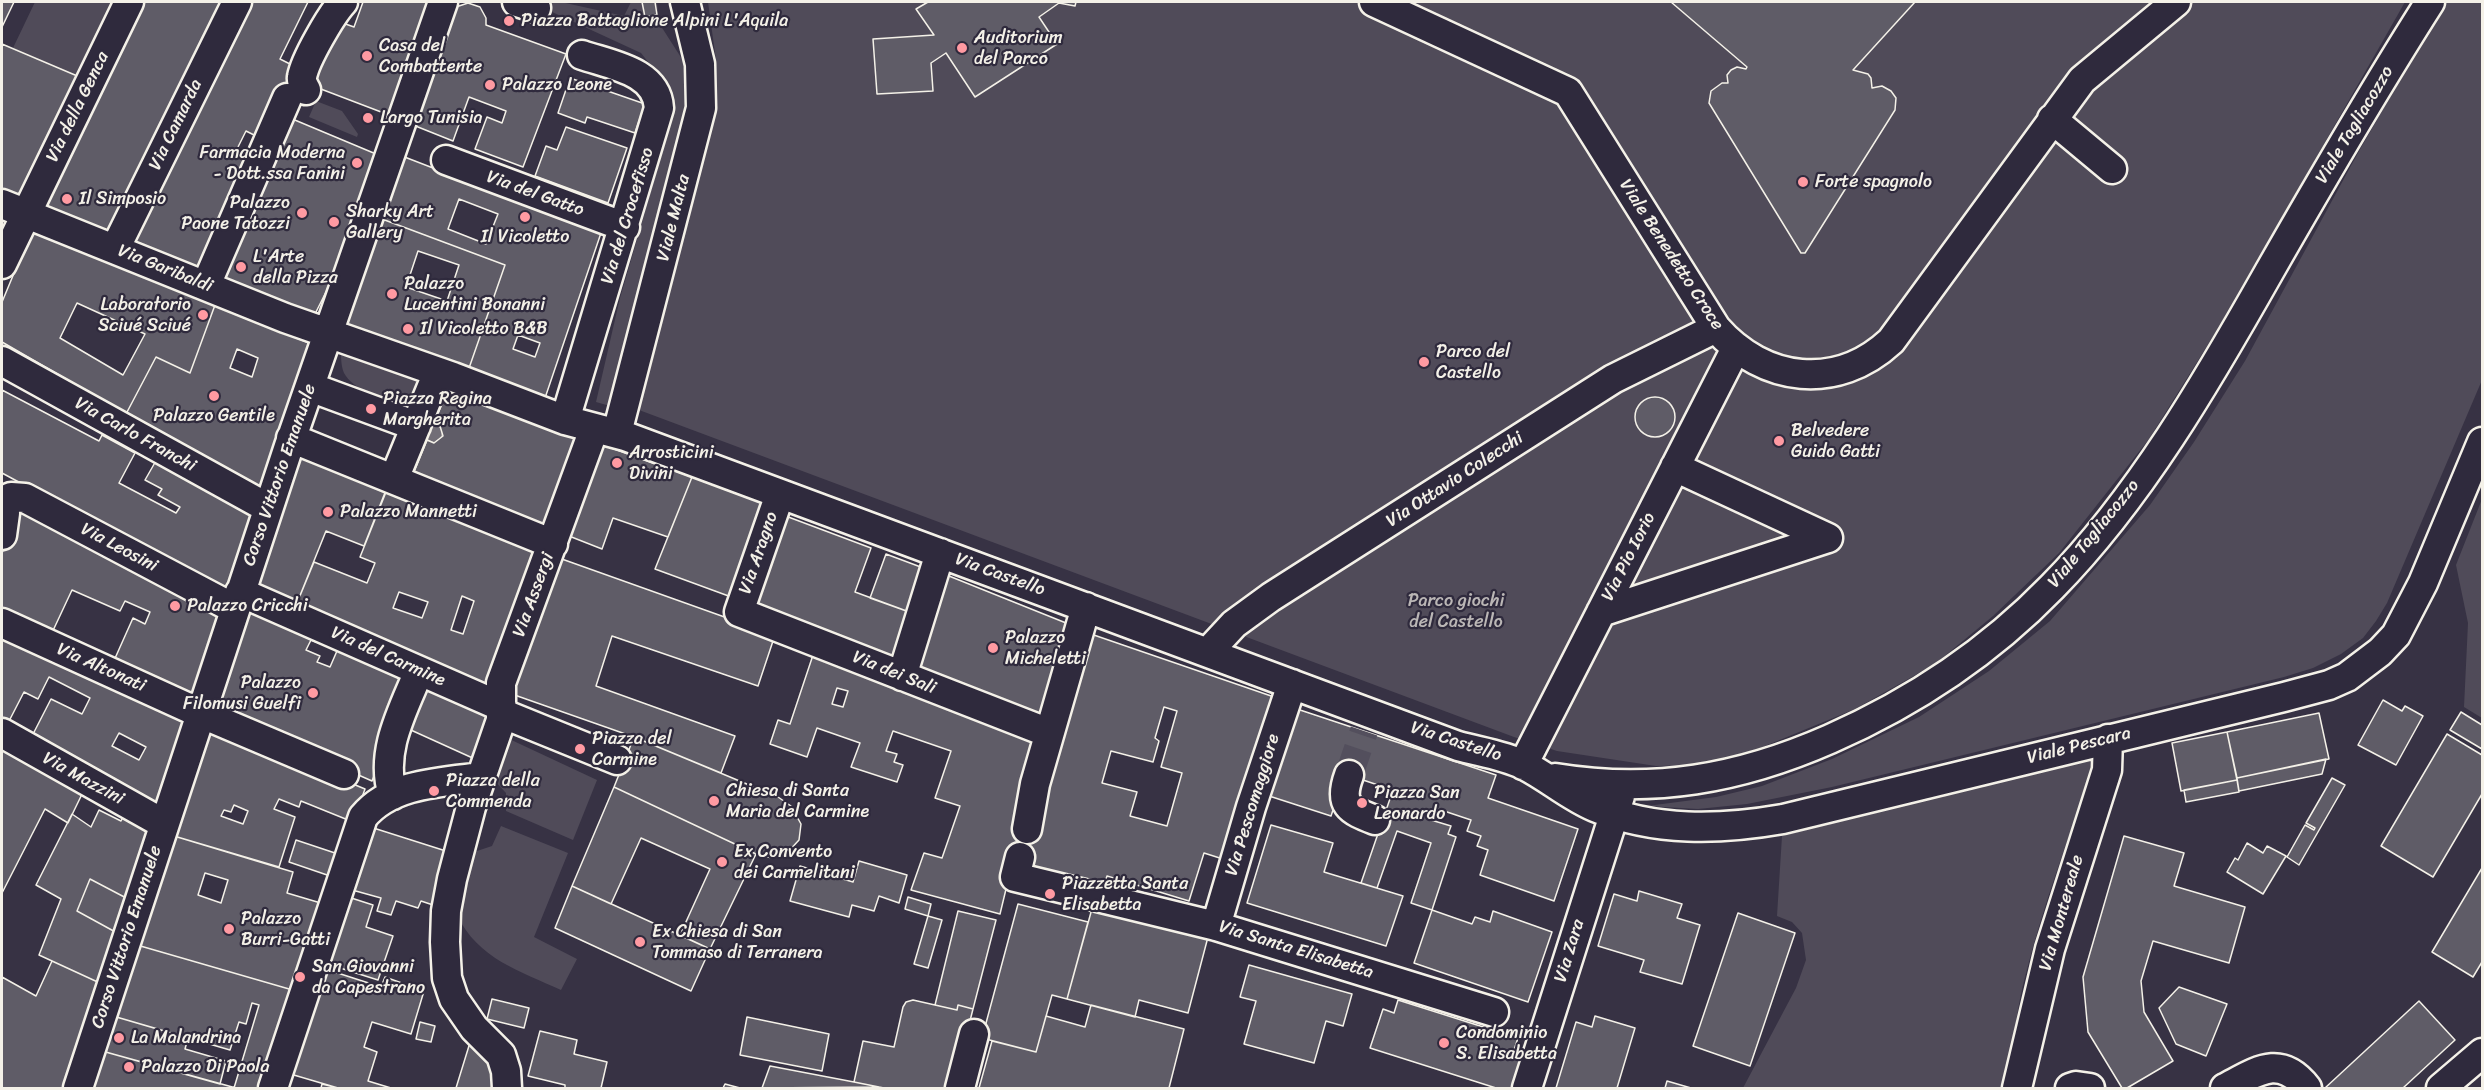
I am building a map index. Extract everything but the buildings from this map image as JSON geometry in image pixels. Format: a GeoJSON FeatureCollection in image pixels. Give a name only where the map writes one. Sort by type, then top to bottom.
{"type":"FeatureCollection","features":[{"type":"Feature","properties":{"kind":"street","name":"Via della Genca"},"geometry":{"type":"LineString","coordinates":[[2,264],[14,208],[129,2]]}},
{"type":"Feature","properties":{"kind":"street","name":"Via Camarda"},"geometry":{"type":"LineString","coordinates":[[115,249],[237,2]]}},
{"type":"Feature","properties":{"kind":"street"},"geometry":{"type":"LineString","coordinates":[[206,285],[302,83],[304,73],[327,24],[343,2]]}},
{"type":"Feature","properties":{"kind":"street","name":"Corso Vittorio Emanuele"},"geometry":{"type":"LineString","coordinates":[[78,1089],[291,438],[443,2]]}},
{"type":"Feature","properties":{"kind":"street","name":"Viale Malta"},"geometry":{"type":"LineString","coordinates":[[605,431],[701,108],[700,64],[685,2]]}},
{"type":"Feature","properties":{"kind":"street","name":"Viale Benedetto Croce"},"geometry":{"type":"LineString","coordinates":[[1374,2],[1568,92],[1716,328],[1736,348],[1772,368],[1810,374],[1848,368],[1882,349],[1900,331],[2082,80],[2176,2]]}},
{"type":"Feature","properties":{"kind":"street","name":"Viale Tagliacozzo"},"geometry":{"type":"LineString","coordinates":[[1535,771],[1588,783],[1627,785],[1679,783],[1729,774],[1784,758],[1859,726],[1914,697],[1960,667],[1991,643],[2052,588],[2114,515],[2204,383],[2430,2]]}},
{"type":"Feature","properties":{"kind":"street","name":"Via del Crocefisso"},"geometry":{"type":"LineString","coordinates":[[565,420],[658,115],[658,101],[652,86],[640,75],[582,55]]}},
{"type":"Feature","properties":{"kind":"street"},"geometry":{"type":"LineString","coordinates":[[2052,120],[2112,169]]}},
{"type":"Feature","properties":{"kind":"street","name":"Via del Gatto"},"geometry":{"type":"LineString","coordinates":[[446,160],[625,227]]}},
{"type":"Feature","properties":{"kind":"street","name":"Via Garibaldi"},"geometry":{"type":"LineString","coordinates":[[14,208],[329,334]]}},
{"type":"Feature","properties":{"kind":"street","name":"Via Ottavio Colecchi"},"geometry":{"type":"LineString","coordinates":[[1208,652],[1234,624],[1270,597],[1614,379],[1716,328]]}},
{"type":"Feature","properties":{"kind":"street"},"geometry":{"type":"LineString","coordinates":[[329,334],[446,375],[416,426],[402,482]]}},
{"type":"Feature","properties":{"kind":"street","name":"Via Pio Iorio"},"geometry":{"type":"LineString","coordinates":[[1535,771],[1601,612],[1736,348]]}},
{"type":"Feature","properties":{"kind":"street","name":"Via Carlo Franchi"},"geometry":{"type":"LineString","coordinates":[[2,361],[268,508]]}},
{"type":"Feature","properties":{"kind":"street","name":"Via Castello"},"geometry":{"type":"LineString","coordinates":[[446,375],[565,420],[605,431],[780,494],[1208,652],[1292,684],[1367,722],[1502,756],[1535,771]]}},
{"type":"Feature","properties":{"kind":"street"},"geometry":{"type":"LineString","coordinates":[[310,387],[416,426]]}},
{"type":"Feature","properties":{"kind":"street","name":"Via Assergi"},"geometry":{"type":"LineString","coordinates":[[484,770],[501,720],[506,712],[501,683],[553,544],[605,431]]}},
{"type":"Feature","properties":{"kind":"street"},"geometry":{"type":"LineString","coordinates":[[291,438],[553,544]]}},
{"type":"Feature","properties":{"kind":"street","name":"Viale Pescara"},"geometry":{"type":"LineString","coordinates":[[1535,771],[1587,803],[1613,813],[1673,826],[1713,828],[1742,826],[1805,814],[2329,685],[2347,677],[2370,661],[2388,644],[2403,624],[2482,442]]}},
{"type":"Feature","properties":{"kind":"street"},"geometry":{"type":"LineString","coordinates":[[1601,612],[1828,538],[1675,467]]}},
{"type":"Feature","properties":{"kind":"street","name":"Via Aragno"},"geometry":{"type":"LineString","coordinates":[[739,612],[780,494]]}},
{"type":"Feature","properties":{"kind":"street","name":"Via Leosini"},"geometry":{"type":"LineString","coordinates":[[2,502],[11,497],[24,498],[238,600]]}},
{"type":"Feature","properties":{"kind":"street"},"geometry":{"type":"LineString","coordinates":[[2,502],[5,518],[2,535]]}},
{"type":"Feature","properties":{"kind":"street"},"geometry":{"type":"LineString","coordinates":[[902,676],[940,553]]}},
{"type":"Feature","properties":{"kind":"street","name":"Via del Carmine"},"geometry":{"type":"LineString","coordinates":[[238,600],[419,671],[506,712]]}},
{"type":"Feature","properties":{"kind":"street"},"geometry":{"type":"LineString","coordinates":[[1027,829],[1035,784],[1086,607]]}},
{"type":"Feature","properties":{"kind":"street","name":"Via dei Sali"},"geometry":{"type":"LineString","coordinates":[[739,612],[1049,733]]}},
{"type":"Feature","properties":{"kind":"street","name":"Via Altonati"},"geometry":{"type":"LineString","coordinates":[[2,623],[201,713],[369,785]]}},
{"type":"Feature","properties":{"kind":"street"},"geometry":{"type":"LineString","coordinates":[[369,785],[388,772],[389,753],[419,671]]}},
{"type":"Feature","properties":{"kind":"street","name":"Via Pescomaggiore"},"geometry":{"type":"LineString","coordinates":[[1216,926],[1251,807],[1292,684]]}},
{"type":"Feature","properties":{"kind":"street"},"geometry":{"type":"LineString","coordinates":[[506,712],[617,760]]}},
{"type":"Feature","properties":{"kind":"street","name":"Via Mazzini"},"geometry":{"type":"LineString","coordinates":[[2,733],[164,824]]}},
{"type":"Feature","properties":{"kind":"street","name":"Via Montereale"},"geometry":{"type":"LineString","coordinates":[[2017,1089],[2050,949],[2107,770],[2108,739]]}},
{"type":"Feature","properties":{"kind":"street"},"geometry":{"type":"LineString","coordinates":[[369,785],[416,787],[484,770]]}},
{"type":"Feature","properties":{"kind":"street"},"geometry":{"type":"LineString","coordinates":[[484,770],[459,855],[446,911],[447,978],[450,991],[461,1012],[501,1055],[506,1071],[507,1089]]}},
{"type":"Feature","properties":{"kind":"street"},"geometry":{"type":"LineString","coordinates":[[1349,776],[1345,789],[1346,803],[1353,811],[1375,820]]}},
{"type":"Feature","properties":{"kind":"street"},"geometry":{"type":"LineString","coordinates":[[273,1089],[359,824],[370,810],[369,785]]}},
{"type":"Feature","properties":{"kind":"street","name":"Via Zara"},"geometry":{"type":"LineString","coordinates":[[1527,1089],[1613,813],[1627,785]]}},
{"type":"Feature","properties":{"kind":"street","name":"Via Santa Elisabetta"},"geometry":{"type":"LineString","coordinates":[[1017,867],[1095,897],[1216,926],[1494,1012]]}},
{"type":"Feature","properties":{"kind":"street"},"geometry":{"type":"LineString","coordinates":[[960,1089],[974,1034]]}},
{"type":"Feature","properties":{"kind":"street"},"geometry":{"type":"LineString","coordinates":[[2441,1089],[2482,1053]]}},
{"type":"Feature","properties":{"kind":"street"},"geometry":{"type":"LineString","coordinates":[[2224,1089],[2264,1069],[2275,1068],[2296,1075],[2307,1089]]}},
{"type":"Feature","properties":{"kind":"street"},"geometry":{"type":"LineString","coordinates":[[2070,1089],[2084,1086],[2090,1089]]}},
{"type":"Feature","properties":{"kind":"green space"},"geometry":{"type":"Polygon","coordinates":[[[35,2],[117,2],[82,78],[13,48],[35,2]]]}},
{"type":"Feature","properties":{"kind":"green space"},"geometry":{"type":"Polygon","coordinates":[[[538,2],[561,2],[624,16],[631,2],[642,2],[645,17],[657,15],[655,3],[651,2],[657,2],[659,23],[688,71],[691,94],[610,406],[596,402],[620,298],[663,150],[671,91],[641,53],[537,5],[538,2]]]}},
{"type":"Feature","properties":{"kind":"green space","name":"Parco del Castello"},"geometry":{"type":"Polygon","coordinates":[[[708,2],[1671,2],[1747,67],[1731,70],[1727,79],[1728,83],[1721,84],[1714,89],[1709,103],[1802,254],[1805,253],[1895,110],[1894,95],[1888,89],[1872,88],[1871,79],[1867,75],[1853,70],[1915,2],[2405,2],[2227,314],[2149,439],[2059,553],[1993,616],[1935,664],[1855,709],[1748,753],[1701,765],[1656,766],[1557,751],[1514,737],[639,410],[714,101],[716,60],[708,2]]]}},
{"type":"Feature","properties":{"kind":"green space"},"geometry":{"type":"Polygon","coordinates":[[[2448,2],[2482,2],[2482,380],[2387,603],[2363,638],[2341,654],[2313,668],[2284,677],[1832,787],[1747,804],[1698,809],[1647,806],[1716,797],[1762,786],[1832,759],[1919,717],[1989,671],[2050,621],[2150,505],[2194,442],[2245,361],[2359,151],[2426,35],[2448,2]]]}},
{"type":"Feature","properties":{"kind":"green space"},"geometry":{"type":"Polygon","coordinates":[[[316,101],[342,111],[358,134],[357,137],[309,117],[316,101]]]}},
{"type":"Feature","properties":{"kind":"green space"},"geometry":{"type":"Polygon","coordinates":[[[341,350],[426,379],[416,390],[404,397],[388,398],[371,394],[355,385],[344,373],[341,350]]]}},
{"type":"Feature","properties":{"kind":"green space"},"geometry":{"type":"Polygon","coordinates":[[[2482,499],[2482,718],[2464,707],[2468,623],[2456,565],[2482,499]]]}},
{"type":"Feature","properties":{"kind":"green space"},"geometry":{"type":"Polygon","coordinates":[[[505,737],[597,780],[573,840],[506,811],[506,793],[492,778],[505,737]]]}},
{"type":"Feature","properties":{"kind":"green space"},"geometry":{"type":"Polygon","coordinates":[[[2097,757],[2040,924],[2021,994],[2008,1062],[2000,1088],[1743,1088],[1796,988],[1806,960],[1802,933],[1792,922],[1777,916],[1782,836],[2097,757]]]}},
{"type":"Feature","properties":{"kind":"green space"},"geometry":{"type":"Polygon","coordinates":[[[501,826],[568,853],[534,937],[577,959],[561,990],[516,970],[488,953],[476,943],[457,915],[474,852],[492,846],[501,826]]]}},
{"type":"Feature","properties":{"kind":"shaded area"},"geometry":{"type":"Polygon","coordinates":[[[432,423],[442,430],[441,438],[434,443],[425,439],[432,423]]]}},
{"type":"Feature","properties":{"kind":"tunnel"},"geometry":{"type":"LineString","coordinates":[[1349,775],[1364,731]]}},
{"type":"Feature","properties":{"kind":"place","name":"Piazza Battaglione Alpini L'Aquila"},"geometry":{"type":"Point","coordinates":[509,21]}},
{"type":"Feature","properties":{"kind":"place","name":"Auditorium del Parco"},"geometry":{"type":"Point","coordinates":[962,48]}},
{"type":"Feature","properties":{"kind":"place","name":"Casa del Combattente"},"geometry":{"type":"Point","coordinates":[367,56]}},
{"type":"Feature","properties":{"kind":"place","name":"Palazzo Leone"},"geometry":{"type":"Point","coordinates":[490,85]}},
{"type":"Feature","properties":{"kind":"place","name":"Largo Tunisia"},"geometry":{"type":"Point","coordinates":[368,118]}},
{"type":"Feature","properties":{"kind":"place","name":"Farmacia Moderna - Dott.ssa Fanini"},"geometry":{"type":"Point","coordinates":[357,163]}},
{"type":"Feature","properties":{"kind":"place","name":"Forte spagnolo"},"geometry":{"type":"Point","coordinates":[1803,182]}},
{"type":"Feature","properties":{"kind":"place","name":"Il Simposio"},"geometry":{"type":"Point","coordinates":[67,199]}},
{"type":"Feature","properties":{"kind":"place","name":"Palazzo Paone Tatozzi"},"geometry":{"type":"Point","coordinates":[302,213]}},
{"type":"Feature","properties":{"kind":"place","name":"Il Vicoletto"},"geometry":{"type":"Point","coordinates":[525,217]}},
{"type":"Feature","properties":{"kind":"place","name":"Sharky Art Gallery"},"geometry":{"type":"Point","coordinates":[334,222]}},
{"type":"Feature","properties":{"kind":"place","name":"L'Arte della Pizza"},"geometry":{"type":"Point","coordinates":[241,267]}},
{"type":"Feature","properties":{"kind":"place","name":"Palazzo Lucentini Bonanni"},"geometry":{"type":"Point","coordinates":[392,294]}},
{"type":"Feature","properties":{"kind":"place","name":"Laboratorio Sciué Sciué"},"geometry":{"type":"Point","coordinates":[203,315]}},
{"type":"Feature","properties":{"kind":"place","name":"Il Vicoletto B&B"},"geometry":{"type":"Point","coordinates":[408,329]}},
{"type":"Feature","properties":{"kind":"place","name":"Parco del Castello"},"geometry":{"type":"Point","coordinates":[1424,362]}},
{"type":"Feature","properties":{"kind":"place","name":"Palazzo Gentile"},"geometry":{"type":"Point","coordinates":[214,396]}},
{"type":"Feature","properties":{"kind":"place","name":"Piazza Regina Margherita"},"geometry":{"type":"Point","coordinates":[371,409]}},
{"type":"Feature","properties":{"kind":"place","name":"Belvedere Guido Gatti"},"geometry":{"type":"Point","coordinates":[1779,441]}},
{"type":"Feature","properties":{"kind":"place","name":"Arrosticini Divini"},"geometry":{"type":"Point","coordinates":[617,463]}},
{"type":"Feature","properties":{"kind":"place","name":"Palazzo Mannetti"},"geometry":{"type":"Point","coordinates":[328,512]}},
{"type":"Feature","properties":{"kind":"place","name":"Palazzo Cricchi"},"geometry":{"type":"Point","coordinates":[175,606]}},
{"type":"Feature","properties":{"kind":"place","name":"Palazzo Micheletti"},"geometry":{"type":"Point","coordinates":[993,648]}},
{"type":"Feature","properties":{"kind":"place","name":"Palazzo Filomusi Guelfi"},"geometry":{"type":"Point","coordinates":[313,693]}},
{"type":"Feature","properties":{"kind":"place","name":"Piazza del Carmine"},"geometry":{"type":"Point","coordinates":[580,749]}},
{"type":"Feature","properties":{"kind":"place","name":"Piazza della Commenda"},"geometry":{"type":"Point","coordinates":[434,791]}},
{"type":"Feature","properties":{"kind":"place","name":"Chiesa di Santa Maria del Carmine"},"geometry":{"type":"Point","coordinates":[714,801]}},
{"type":"Feature","properties":{"kind":"place","name":"Piazza San Leonardo"},"geometry":{"type":"Point","coordinates":[1362,803]}},
{"type":"Feature","properties":{"kind":"place","name":"Ex Convento dei Carmelitani"},"geometry":{"type":"Point","coordinates":[722,862]}},
{"type":"Feature","properties":{"kind":"place","name":"Piazzetta Santa Elisabetta"},"geometry":{"type":"Point","coordinates":[1050,894]}},
{"type":"Feature","properties":{"kind":"place","name":"Palazzo Burri-Gatti"},"geometry":{"type":"Point","coordinates":[229,929]}},
{"type":"Feature","properties":{"kind":"place","name":"Ex Chiesa di San Tommaso di Terranera"},"geometry":{"type":"Point","coordinates":[640,942]}},
{"type":"Feature","properties":{"kind":"place","name":"San Giovanni da Capestrano"},"geometry":{"type":"Point","coordinates":[300,977]}},
{"type":"Feature","properties":{"kind":"place","name":"La Malandrina"},"geometry":{"type":"Point","coordinates":[119,1038]}},
{"type":"Feature","properties":{"kind":"place","name":"Condominio S. Elisabetta"},"geometry":{"type":"Point","coordinates":[1444,1043]}},
{"type":"Feature","properties":{"kind":"place","name":"Palazzo Di Paola"},"geometry":{"type":"Point","coordinates":[129,1067]}},
{"type":"Feature","properties":{"kind":"park label","name":"Parco giochi del Castello"},"geometry":{"type":"Point","coordinates":[1456,611]}}]}
